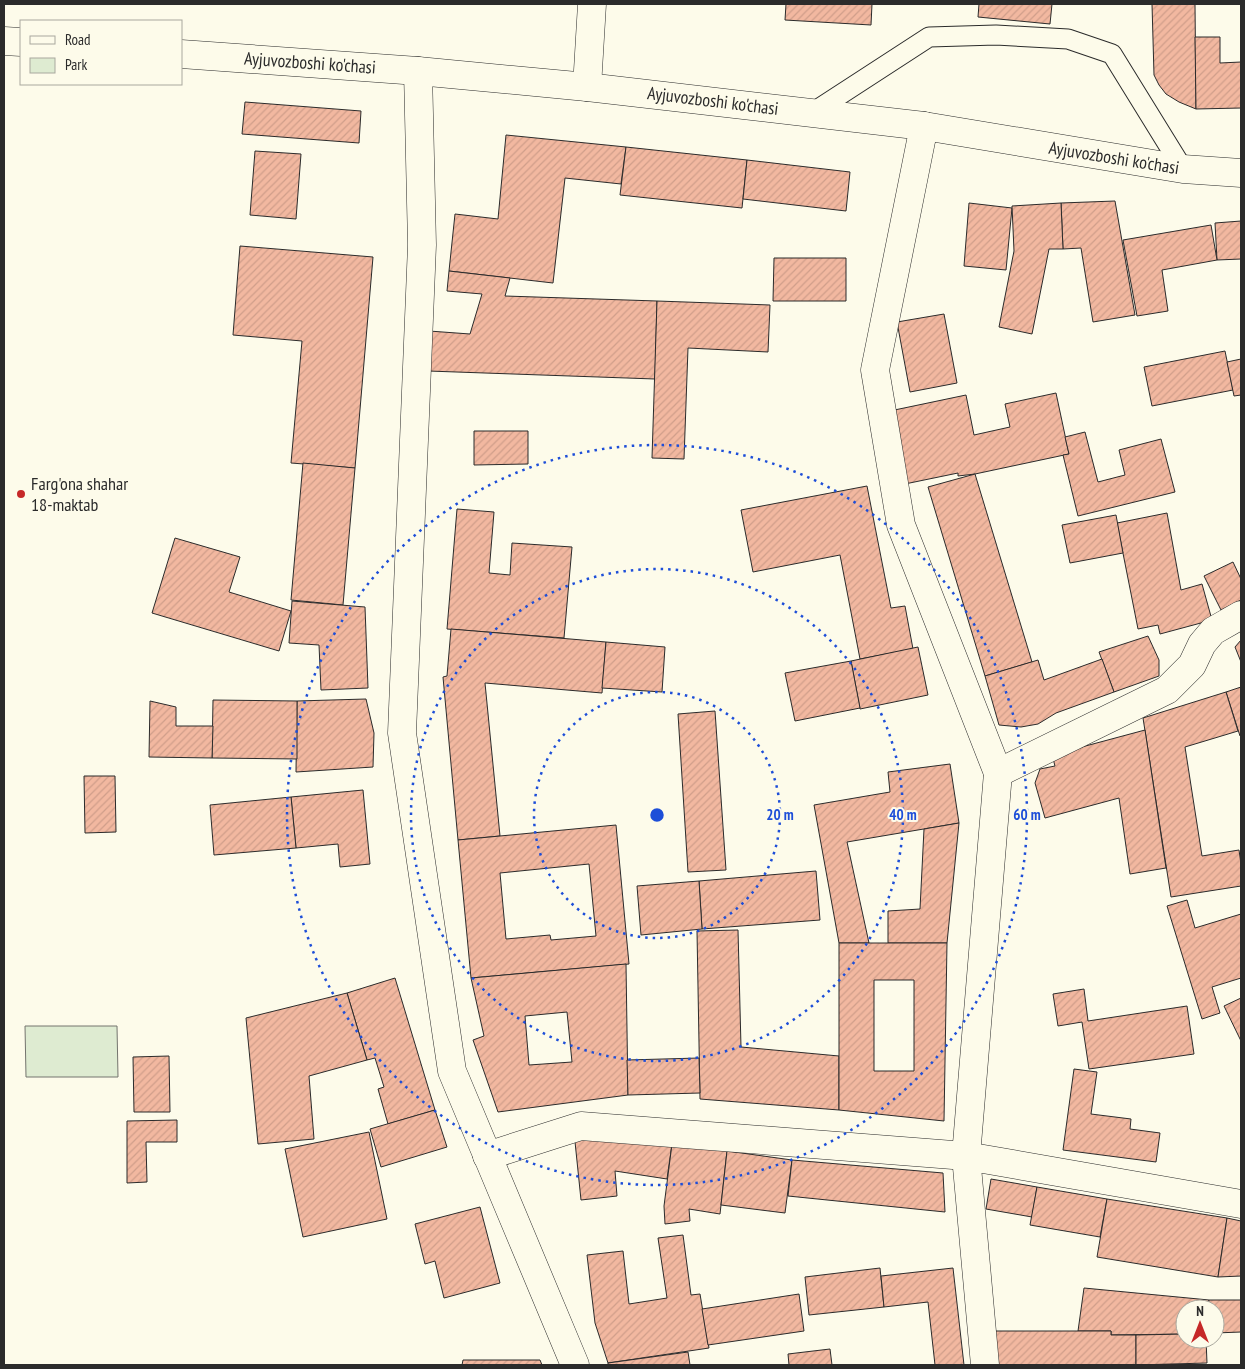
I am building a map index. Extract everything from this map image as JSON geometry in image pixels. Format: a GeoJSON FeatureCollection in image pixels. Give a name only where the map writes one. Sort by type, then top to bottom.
{"type":"FeatureCollection","features":[{"type":"Feature","properties":{"kind":"street"},"geometry":{"type":"LineString","coordinates":[[587,86],[592,4]]}},
{"type":"Feature","properties":{"kind":"street"},"geometry":{"type":"LineString","coordinates":[[4,41],[20,42]]}},
{"type":"Feature","properties":{"kind":"street","name":"Ayjuvozboshi ko'chasi"},"geometry":{"type":"LineString","coordinates":[[182,54],[418,71],[587,86],[924,126],[1183,169],[1241,173]]}},
{"type":"Feature","properties":{"kind":"street"},"geometry":{"type":"LineString","coordinates":[[418,71],[422,245],[402,734],[452,1071],[575,1365]]}},
{"type":"Feature","properties":{"kind":"street"},"geometry":{"type":"LineString","coordinates":[[924,126],[875,370],[901,525],[998,773],[966,1156],[985,1365]]}},
{"type":"Feature","properties":{"kind":"street"},"geometry":{"type":"LineString","coordinates":[[998,773],[1167,690],[1192,665],[1202,644],[1213,631],[1241,615]]}},
{"type":"Feature","properties":{"kind":"street"},"geometry":{"type":"LineString","coordinates":[[487,1156],[581,1126],[966,1156],[1241,1204]]}},
{"type":"Feature","properties":{"kind":"lane"},"geometry":{"type":"LineString","coordinates":[[812,113],[929,37],[996,35],[1068,39],[1112,54],[1183,169]]}},
{"type":"Feature","properties":{"kind":"green space"},"geometry":{"type":"Polygon","coordinates":[[[25,1026],[117,1026],[118,1077],[26,1077],[25,1026]]]}},
{"type":"Feature","properties":{"kind":"building"},"geometry":{"type":"Polygon","coordinates":[[[786,4],[872,4],[871,25],[785,20],[786,4]]]}},
{"type":"Feature","properties":{"kind":"building"},"geometry":{"type":"Polygon","coordinates":[[[979,4],[1052,4],[1050,24],[978,17],[979,4]]]}},
{"type":"Feature","properties":{"kind":"building"},"geometry":{"type":"Polygon","coordinates":[[[1152,4],[1195,4],[1196,109],[1166,94],[1154,75],[1152,4]]]}},
{"type":"Feature","properties":{"kind":"building"},"geometry":{"type":"Polygon","coordinates":[[[1195,37],[1220,37],[1220,63],[1241,62],[1241,108],[1196,109],[1195,37]]]}},
{"type":"Feature","properties":{"kind":"building"},"geometry":{"type":"Polygon","coordinates":[[[245,102],[361,111],[359,143],[242,134],[245,102]]]}},
{"type":"Feature","properties":{"kind":"building"},"geometry":{"type":"Polygon","coordinates":[[[506,135],[626,147],[621,184],[565,178],[553,283],[449,271],[455,214],[498,219],[506,135]]]}},
{"type":"Feature","properties":{"kind":"building"},"geometry":{"type":"Polygon","coordinates":[[[626,147],[747,160],[742,208],[620,195],[626,147]]]}},
{"type":"Feature","properties":{"kind":"building"},"geometry":{"type":"Polygon","coordinates":[[[255,151],[301,154],[296,219],[250,215],[255,151]]]}},
{"type":"Feature","properties":{"kind":"building"},"geometry":{"type":"Polygon","coordinates":[[[747,160],[850,172],[846,211],[743,199],[747,160]]]}},
{"type":"Feature","properties":{"kind":"building"},"geometry":{"type":"Polygon","coordinates":[[[1115,201],[1135,315],[1093,322],[1081,248],[1063,249],[1061,203],[1115,201]]]}},
{"type":"Feature","properties":{"kind":"building"},"geometry":{"type":"Polygon","coordinates":[[[969,203],[1012,208],[1006,270],[964,266],[969,203]]]}},
{"type":"Feature","properties":{"kind":"building"},"geometry":{"type":"Polygon","coordinates":[[[1061,203],[1063,249],[1049,249],[1032,334],[999,327],[1014,251],[1012,206],[1061,203]]]}},
{"type":"Feature","properties":{"kind":"building"},"geometry":{"type":"Polygon","coordinates":[[[1241,221],[1241,259],[1217,260],[1215,223],[1241,221]]]}},
{"type":"Feature","properties":{"kind":"building"},"geometry":{"type":"Polygon","coordinates":[[[1211,225],[1217,260],[1162,270],[1168,311],[1137,316],[1123,240],[1211,225]]]}},
{"type":"Feature","properties":{"kind":"building"},"geometry":{"type":"Polygon","coordinates":[[[240,246],[373,257],[355,468],[291,463],[302,341],[233,335],[240,246]]]}},
{"type":"Feature","properties":{"kind":"building"},"geometry":{"type":"Polygon","coordinates":[[[774,258],[846,258],[846,301],[773,301],[774,258]]]}},
{"type":"Feature","properties":{"kind":"building"},"geometry":{"type":"Polygon","coordinates":[[[449,271],[510,278],[505,296],[657,301],[655,379],[428,371],[429,331],[470,334],[482,294],[447,291],[449,271]]]}},
{"type":"Feature","properties":{"kind":"building"},"geometry":{"type":"Polygon","coordinates":[[[657,301],[770,305],[768,352],[688,348],[684,459],[652,458],[657,301]]]}},
{"type":"Feature","properties":{"kind":"building"},"geometry":{"type":"Polygon","coordinates":[[[944,314],[957,383],[910,392],[897,322],[944,314]]]}},
{"type":"Feature","properties":{"kind":"building"},"geometry":{"type":"Polygon","coordinates":[[[1225,351],[1233,390],[1152,406],[1144,367],[1225,351]]]}},
{"type":"Feature","properties":{"kind":"building"},"geometry":{"type":"Polygon","coordinates":[[[1241,359],[1241,395],[1234,396],[1227,362],[1241,359]]]}},
{"type":"Feature","properties":{"kind":"building"},"geometry":{"type":"Polygon","coordinates":[[[1056,393],[1069,454],[975,474],[958,476],[958,473],[900,485],[885,412],[966,395],[974,435],[1010,427],[1005,404],[1056,393]]]}},
{"type":"Feature","properties":{"kind":"building"},"geometry":{"type":"Polygon","coordinates":[[[474,431],[528,431],[528,464],[474,465],[474,431]]]}},
{"type":"Feature","properties":{"kind":"building"},"geometry":{"type":"Polygon","coordinates":[[[1085,432],[1098,482],[1125,475],[1119,450],[1161,439],[1175,492],[1078,516],[1063,455],[1069,454],[1065,437],[1085,432]]]}},
{"type":"Feature","properties":{"kind":"building"},"geometry":{"type":"Polygon","coordinates":[[[303,463],[355,468],[343,605],[291,600],[303,463]]]}},
{"type":"Feature","properties":{"kind":"building"},"geometry":{"type":"Polygon","coordinates":[[[975,474],[1032,662],[985,676],[928,487],[975,474]]]}},
{"type":"Feature","properties":{"kind":"building"},"geometry":{"type":"Polygon","coordinates":[[[867,486],[891,608],[905,606],[913,649],[860,659],[840,555],[753,572],[741,510],[867,486]]]}},
{"type":"Feature","properties":{"kind":"building"},"geometry":{"type":"Polygon","coordinates":[[[457,509],[494,512],[489,573],[510,575],[512,543],[572,547],[564,638],[447,629],[457,509]]]}},
{"type":"Feature","properties":{"kind":"building"},"geometry":{"type":"Polygon","coordinates":[[[1167,513],[1181,590],[1202,584],[1212,620],[1160,634],[1158,625],[1138,629],[1117,523],[1167,513]]]}},
{"type":"Feature","properties":{"kind":"building"},"geometry":{"type":"Polygon","coordinates":[[[1116,515],[1123,553],[1070,563],[1062,525],[1116,515]]]}},
{"type":"Feature","properties":{"kind":"building"},"geometry":{"type":"Polygon","coordinates":[[[175,538],[240,557],[229,592],[291,611],[279,651],[152,613],[175,538]]]}},
{"type":"Feature","properties":{"kind":"building"},"geometry":{"type":"Polygon","coordinates":[[[1233,562],[1241,579],[1241,600],[1221,610],[1204,576],[1233,562]]]}},
{"type":"Feature","properties":{"kind":"building"},"geometry":{"type":"Polygon","coordinates":[[[292,601],[365,607],[368,688],[321,690],[319,645],[289,643],[292,601]]]}},
{"type":"Feature","properties":{"kind":"building"},"geometry":{"type":"Polygon","coordinates":[[[451,629],[606,642],[602,693],[485,683],[500,836],[458,840],[443,677],[447,676],[451,629]]]}},
{"type":"Feature","properties":{"kind":"building"},"geometry":{"type":"Polygon","coordinates":[[[1148,636],[1159,660],[1159,676],[1114,692],[1099,652],[1148,636]]]}},
{"type":"Feature","properties":{"kind":"building"},"geometry":{"type":"Polygon","coordinates":[[[1241,640],[1241,662],[1235,647],[1241,640]]]}},
{"type":"Feature","properties":{"kind":"building"},"geometry":{"type":"Polygon","coordinates":[[[606,642],[665,647],[662,692],[602,688],[606,642]]]}},
{"type":"Feature","properties":{"kind":"building"},"geometry":{"type":"Polygon","coordinates":[[[918,647],[928,695],[860,709],[851,661],[918,647]]]}},
{"type":"Feature","properties":{"kind":"building"},"geometry":{"type":"Polygon","coordinates":[[[1102,659],[1114,692],[1056,713],[1038,724],[1021,727],[999,725],[985,676],[1038,660],[1044,680],[1102,659]]]}},
{"type":"Feature","properties":{"kind":"building"},"geometry":{"type":"Polygon","coordinates":[[[851,661],[860,708],[795,721],[785,673],[851,661]]]}},
{"type":"Feature","properties":{"kind":"building"},"geometry":{"type":"Polygon","coordinates":[[[1241,687],[1241,735],[1240,736],[1226,692],[1241,687]]]}},
{"type":"Feature","properties":{"kind":"building"},"geometry":{"type":"Polygon","coordinates":[[[1226,692],[1238,731],[1185,747],[1202,856],[1239,850],[1241,886],[1171,897],[1143,718],[1226,692]]]}},
{"type":"Feature","properties":{"kind":"building"},"geometry":{"type":"Polygon","coordinates":[[[366,699],[374,733],[373,767],[296,772],[297,701],[366,699]]]}},
{"type":"Feature","properties":{"kind":"building"},"geometry":{"type":"Polygon","coordinates":[[[213,700],[297,701],[297,759],[212,758],[213,700]]]}},
{"type":"Feature","properties":{"kind":"building"},"geometry":{"type":"Polygon","coordinates":[[[150,701],[176,707],[176,726],[213,726],[212,758],[149,757],[150,701]]]}},
{"type":"Feature","properties":{"kind":"building"},"geometry":{"type":"Polygon","coordinates":[[[715,711],[726,870],[688,872],[678,714],[715,711]]]}},
{"type":"Feature","properties":{"kind":"building"},"geometry":{"type":"Polygon","coordinates":[[[1145,730],[1166,868],[1130,874],[1119,798],[1045,818],[1035,783],[1040,769],[1055,766],[1052,755],[1145,730]]]}},
{"type":"Feature","properties":{"kind":"building"},"geometry":{"type":"Polygon","coordinates":[[[950,764],[959,823],[847,842],[869,943],[839,943],[814,805],[890,792],[888,772],[950,764]]]}},
{"type":"Feature","properties":{"kind":"building"},"geometry":{"type":"Polygon","coordinates":[[[84,776],[115,776],[116,832],[85,833],[84,776]]]}},
{"type":"Feature","properties":{"kind":"building"},"geometry":{"type":"Polygon","coordinates":[[[363,790],[370,864],[340,867],[338,844],[296,848],[291,797],[363,790]]]}},
{"type":"Feature","properties":{"kind":"building"},"geometry":{"type":"Polygon","coordinates":[[[291,797],[296,848],[214,855],[210,805],[291,797]]]}},
{"type":"Feature","properties":{"kind":"building"},"geometry":{"type":"Polygon","coordinates":[[[959,823],[947,943],[888,943],[888,911],[920,909],[924,829],[959,823]]]}},
{"type":"Feature","properties":{"kind":"building"},"geometry":{"type":"Polygon","coordinates":[[[616,825],[629,964],[471,978],[458,840],[616,825]],[[589,864],[500,873],[506,939],[550,935],[551,940],[596,936],[589,864]]]}},
{"type":"Feature","properties":{"kind":"building"},"geometry":{"type":"Polygon","coordinates":[[[816,871],[820,920],[702,929],[699,881],[816,871]]]}},
{"type":"Feature","properties":{"kind":"building"},"geometry":{"type":"Polygon","coordinates":[[[699,881],[702,929],[641,935],[637,886],[699,881]]]}},
{"type":"Feature","properties":{"kind":"building"},"geometry":{"type":"Polygon","coordinates":[[[1187,900],[1195,928],[1241,914],[1241,978],[1212,987],[1220,1013],[1202,1019],[1167,906],[1187,900]]]}},
{"type":"Feature","properties":{"kind":"building"},"geometry":{"type":"Polygon","coordinates":[[[738,930],[741,1047],[839,1056],[839,1110],[700,1099],[697,931],[738,930]]]}},
{"type":"Feature","properties":{"kind":"building"},"geometry":{"type":"Polygon","coordinates":[[[839,943],[947,943],[944,1121],[839,1110],[839,943]],[[874,980],[874,1071],[914,1071],[914,980],[874,980]]]}},
{"type":"Feature","properties":{"kind":"building"},"geometry":{"type":"Polygon","coordinates":[[[626,964],[628,1095],[498,1112],[473,1040],[484,1036],[471,978],[626,964]],[[567,1012],[525,1016],[529,1065],[572,1062],[567,1012]]]}},
{"type":"Feature","properties":{"kind":"building"},"geometry":{"type":"Polygon","coordinates":[[[395,978],[435,1110],[388,1124],[378,1089],[384,1087],[375,1058],[367,1060],[347,993],[395,978]]]}},
{"type":"Feature","properties":{"kind":"building"},"geometry":{"type":"Polygon","coordinates":[[[1084,989],[1088,1021],[1187,1006],[1194,1054],[1089,1069],[1082,1022],[1058,1026],[1053,994],[1084,989]]]}},
{"type":"Feature","properties":{"kind":"building"},"geometry":{"type":"Polygon","coordinates":[[[347,993],[367,1060],[309,1076],[314,1139],[258,1144],[246,1018],[347,993]]]}},
{"type":"Feature","properties":{"kind":"building"},"geometry":{"type":"Polygon","coordinates":[[[1241,998],[1241,1041],[1224,1006],[1241,998]]]}},
{"type":"Feature","properties":{"kind":"building"},"geometry":{"type":"Polygon","coordinates":[[[169,1056],[170,1112],[134,1112],[133,1057],[169,1056]]]}},
{"type":"Feature","properties":{"kind":"building"},"geometry":{"type":"Polygon","coordinates":[[[699,1058],[700,1093],[628,1095],[627,1060],[699,1058]]]}},
{"type":"Feature","properties":{"kind":"building"},"geometry":{"type":"Polygon","coordinates":[[[1074,1069],[1097,1072],[1091,1114],[1131,1119],[1130,1129],[1160,1133],[1156,1162],[1063,1150],[1074,1069]]]}},
{"type":"Feature","properties":{"kind":"building"},"geometry":{"type":"Polygon","coordinates":[[[435,1110],[447,1147],[381,1167],[370,1129],[435,1110]]]}},
{"type":"Feature","properties":{"kind":"building"},"geometry":{"type":"Polygon","coordinates":[[[177,1120],[177,1142],[146,1142],[147,1182],[127,1183],[127,1121],[177,1120]]]}},
{"type":"Feature","properties":{"kind":"building"},"geometry":{"type":"Polygon","coordinates":[[[369,1132],[387,1219],[303,1237],[285,1149],[369,1132]]]}},
{"type":"Feature","properties":{"kind":"building"},"geometry":{"type":"Polygon","coordinates":[[[574,1132],[672,1144],[667,1179],[615,1171],[617,1196],[581,1200],[574,1132]]]}},
{"type":"Feature","properties":{"kind":"building"},"geometry":{"type":"Polygon","coordinates":[[[672,1144],[727,1151],[720,1214],[689,1209],[690,1221],[665,1224],[664,1206],[672,1144]]]}},
{"type":"Feature","properties":{"kind":"building"},"geometry":{"type":"Polygon","coordinates":[[[727,1151],[792,1160],[785,1213],[721,1205],[727,1151]]]}},
{"type":"Feature","properties":{"kind":"building"},"geometry":{"type":"Polygon","coordinates":[[[792,1160],[943,1173],[945,1212],[788,1196],[792,1160]]]}},
{"type":"Feature","properties":{"kind":"building"},"geometry":{"type":"Polygon","coordinates":[[[991,1179],[1037,1187],[1032,1217],[986,1209],[991,1179]]]}},
{"type":"Feature","properties":{"kind":"building"},"geometry":{"type":"Polygon","coordinates":[[[1037,1187],[1107,1199],[1100,1237],[1030,1225],[1037,1187]]]}},
{"type":"Feature","properties":{"kind":"building"},"geometry":{"type":"Polygon","coordinates":[[[1107,1199],[1227,1218],[1218,1277],[1097,1257],[1107,1199]]]}},
{"type":"Feature","properties":{"kind":"building"},"geometry":{"type":"Polygon","coordinates":[[[480,1207],[500,1283],[444,1298],[435,1261],[425,1264],[415,1224],[480,1207]]]}},
{"type":"Feature","properties":{"kind":"building"},"geometry":{"type":"Polygon","coordinates":[[[1227,1218],[1241,1221],[1241,1276],[1218,1277],[1227,1218]]]}},
{"type":"Feature","properties":{"kind":"building"},"geometry":{"type":"Polygon","coordinates":[[[683,1235],[691,1295],[700,1294],[709,1348],[608,1363],[595,1323],[587,1255],[623,1251],[629,1304],[667,1298],[658,1238],[683,1235]]]}},
{"type":"Feature","properties":{"kind":"building"},"geometry":{"type":"Polygon","coordinates":[[[880,1268],[884,1307],[809,1315],[805,1277],[880,1268]]]}},
{"type":"Feature","properties":{"kind":"building"},"geometry":{"type":"Polygon","coordinates":[[[953,1268],[964,1365],[935,1365],[928,1302],[884,1307],[881,1276],[953,1268]]]}},
{"type":"Feature","properties":{"kind":"building"},"geometry":{"type":"Polygon","coordinates":[[[1084,1288],[1199,1299],[1175,1299],[1175,1334],[1111,1335],[1111,1331],[1078,1331],[1084,1288]]]}},
{"type":"Feature","properties":{"kind":"building"},"geometry":{"type":"Polygon","coordinates":[[[799,1294],[804,1331],[708,1345],[702,1309],[799,1294]]]}},
{"type":"Feature","properties":{"kind":"building"},"geometry":{"type":"Polygon","coordinates":[[[1225,1300],[1241,1300],[1241,1332],[1225,1333],[1225,1300]]]}},
{"type":"Feature","properties":{"kind":"building"},"geometry":{"type":"Polygon","coordinates":[[[991,1331],[1111,1331],[1111,1335],[1136,1335],[1136,1365],[996,1365],[991,1331]]]}},
{"type":"Feature","properties":{"kind":"building"},"geometry":{"type":"Polygon","coordinates":[[[1175,1334],[1175,1349],[1206,1349],[1207,1363],[1136,1365],[1136,1335],[1175,1334]]]}},
{"type":"Feature","properties":{"kind":"building"},"geometry":{"type":"Polygon","coordinates":[[[830,1349],[832,1365],[789,1365],[788,1354],[830,1349]]]}},
{"type":"Feature","properties":{"kind":"building"},"geometry":{"type":"Polygon","coordinates":[[[688,1352],[690,1365],[608,1365],[608,1363],[688,1352]]]}},
{"type":"Feature","properties":{"kind":"building"},"geometry":{"type":"Polygon","coordinates":[[[463,1360],[540,1360],[542,1365],[462,1365],[463,1360]]]}},
{"type":"Feature","properties":{"kind":"place","name":"Farg'ona shahar 18-maktab"},"geometry":{"type":"Point","coordinates":[21,494]}}]}
